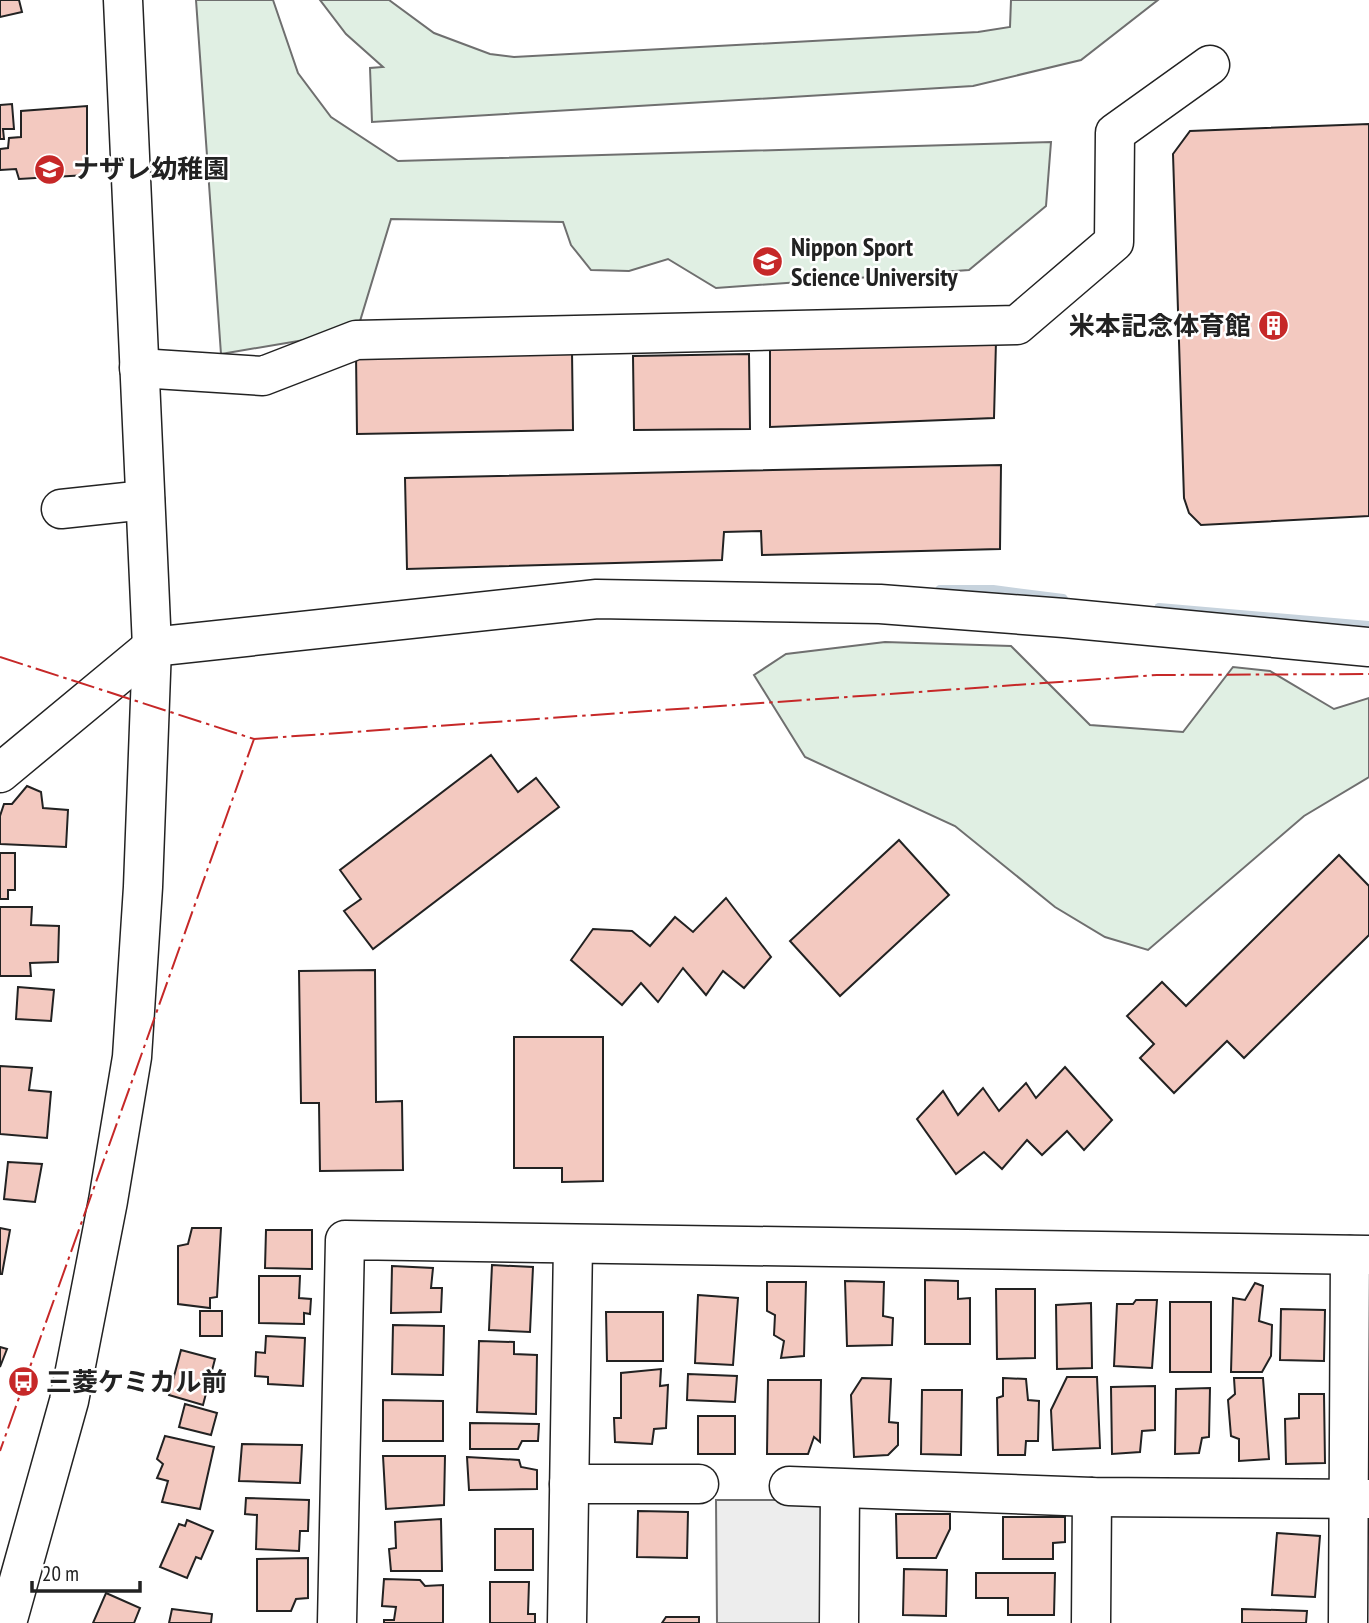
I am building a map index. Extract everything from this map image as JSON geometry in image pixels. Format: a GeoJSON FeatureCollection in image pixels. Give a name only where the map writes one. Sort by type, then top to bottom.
{"type":"FeatureCollection","features":[{"type":"Feature","properties":{"kind":"street"},"geometry":{"type":"LineString","coordinates":[[7,1623],[69,1402],[132,1057],[143,887],[152,647],[122,0]]}},
{"type":"Feature","properties":{"kind":"street"},"geometry":{"type":"LineString","coordinates":[[139,368],[263,376],[356,341],[1017,325],[1114,242],[1115,134],[1210,65]]}},
{"type":"Feature","properties":{"kind":"street"},"geometry":{"type":"LineString","coordinates":[[61,509],[145,500]]}},
{"type":"Feature","properties":{"kind":"street"},"geometry":{"type":"LineString","coordinates":[[0,773],[152,647],[597,599],[880,604],[1065,618],[1369,647]]}},
{"type":"Feature","properties":{"kind":"street"},"geometry":{"type":"LineString","coordinates":[[337,1623],[345,1240],[1359,1255],[1359,1499],[1348,1623]]}},
{"type":"Feature","properties":{"kind":"street"},"geometry":{"type":"LineString","coordinates":[[566,1623],[573,1244]]}},
{"type":"Feature","properties":{"kind":"street"},"geometry":{"type":"LineString","coordinates":[[569,1485],[699,1483]]}},
{"type":"Feature","properties":{"kind":"street"},"geometry":{"type":"LineString","coordinates":[[789,1486],[840,1490],[1092,1497],[1359,1499]]}},
{"type":"Feature","properties":{"kind":"street"},"geometry":{"type":"LineString","coordinates":[[839,1623],[840,1490]]}},
{"type":"Feature","properties":{"kind":"street"},"geometry":{"type":"LineString","coordinates":[[1091,1623],[1092,1497]]}},
{"type":"Feature","properties":{"kind":"green space"},"geometry":{"type":"Polygon","coordinates":[[[196,0],[273,0],[298,73],[331,117],[398,161],[1051,142],[1046,206],[969,270],[716,288],[668,259],[629,271],[591,270],[571,245],[563,222],[391,219],[357,331],[221,354],[196,0]]]}},
{"type":"Feature","properties":{"kind":"green space"},"geometry":{"type":"Polygon","coordinates":[[[320,0],[389,0],[434,33],[490,54],[514,57],[978,32],[1010,27],[1011,0],[1158,0],[1081,60],[973,86],[372,122],[370,68],[383,67],[346,34],[320,0]]]}},
{"type":"Feature","properties":{"kind":"green space"},"geometry":{"type":"Polygon","coordinates":[[[885,642],[1011,646],[1090,725],[1183,732],[1233,667],[1270,671],[1334,709],[1369,698],[1369,777],[1304,816],[1148,950],[1105,937],[1055,907],[955,826],[805,757],[754,675],[786,654],[885,642]]]}},
{"type":"Feature","properties":{"kind":"shaded area"},"geometry":{"type":"Polygon","coordinates":[[[716,1500],[829,1500],[826,1623],[717,1623],[716,1500]]]}},
{"type":"Feature","properties":{"kind":"building"},"geometry":{"type":"Polygon","coordinates":[[[0,0],[19,0],[22,12],[0,17],[0,0]]]}},
{"type":"Feature","properties":{"kind":"building"},"geometry":{"type":"Polygon","coordinates":[[[12,104],[14,129],[3,129],[4,139],[0,139],[0,105],[12,104]]]}},
{"type":"Feature","properties":{"kind":"building"},"geometry":{"type":"Polygon","coordinates":[[[87,106],[87,175],[19,179],[16,169],[0,170],[0,149],[8,148],[9,138],[21,137],[21,111],[87,106]]]}},
{"type":"Feature","properties":{"kind":"building","name":"米本記念体育館"},"geometry":{"type":"Polygon","coordinates":[[[1369,124],[1369,516],[1201,525],[1189,513],[1184,498],[1173,154],[1190,131],[1369,124]]]}},
{"type":"Feature","properties":{"kind":"building"},"geometry":{"type":"Polygon","coordinates":[[[996,341],[994,418],[770,427],[770,345],[996,341]]]}},
{"type":"Feature","properties":{"kind":"building"},"geometry":{"type":"Polygon","coordinates":[[[572,351],[573,430],[357,434],[356,354],[572,351]]]}},
{"type":"Feature","properties":{"kind":"building"},"geometry":{"type":"Polygon","coordinates":[[[749,354],[750,429],[634,430],[633,356],[749,354]]]}},
{"type":"Feature","properties":{"kind":"building"},"geometry":{"type":"Polygon","coordinates":[[[1001,465],[1000,549],[762,555],[761,531],[724,532],[722,560],[407,569],[405,478],[1001,465]]]}},
{"type":"Feature","properties":{"kind":"building"},"geometry":{"type":"Polygon","coordinates":[[[491,755],[518,792],[536,778],[559,807],[373,949],[344,911],[361,899],[340,870],[491,755]]]}},
{"type":"Feature","properties":{"kind":"building"},"geometry":{"type":"Polygon","coordinates":[[[27,786],[41,792],[43,808],[68,810],[66,847],[0,844],[0,816],[4,804],[12,804],[27,786]]]}},
{"type":"Feature","properties":{"kind":"building"},"geometry":{"type":"Polygon","coordinates":[[[899,840],[949,895],[840,996],[790,941],[899,840]]]}},
{"type":"Feature","properties":{"kind":"building"},"geometry":{"type":"Polygon","coordinates":[[[0,853],[15,853],[15,890],[8,890],[8,899],[0,899],[0,853]]]}},
{"type":"Feature","properties":{"kind":"building"},"geometry":{"type":"Polygon","coordinates":[[[1339,855],[1369,886],[1369,935],[1244,1058],[1227,1041],[1174,1093],[1140,1058],[1154,1044],[1127,1016],[1162,982],[1186,1006],[1339,855]]]}},
{"type":"Feature","properties":{"kind":"building"},"geometry":{"type":"Polygon","coordinates":[[[726,898],[771,957],[744,988],[723,971],[706,995],[683,968],[658,1002],[641,983],[622,1005],[571,960],[593,929],[632,931],[650,946],[675,917],[693,932],[726,898]]]}},
{"type":"Feature","properties":{"kind":"building"},"geometry":{"type":"Polygon","coordinates":[[[0,907],[32,907],[31,925],[59,926],[58,962],[30,963],[31,976],[0,976],[0,907]]]}},
{"type":"Feature","properties":{"kind":"building"},"geometry":{"type":"Polygon","coordinates":[[[375,970],[376,1102],[402,1101],[403,1170],[320,1171],[319,1103],[301,1103],[299,971],[375,970]]]}},
{"type":"Feature","properties":{"kind":"building"},"geometry":{"type":"Polygon","coordinates":[[[18,987],[54,990],[51,1021],[16,1019],[18,987]]]}},
{"type":"Feature","properties":{"kind":"building"},"geometry":{"type":"Polygon","coordinates":[[[514,1037],[603,1037],[603,1181],[562,1182],[562,1168],[514,1168],[514,1037]]]}},
{"type":"Feature","properties":{"kind":"building"},"geometry":{"type":"Polygon","coordinates":[[[0,1066],[32,1068],[29,1090],[51,1092],[47,1138],[0,1134],[0,1066]]]}},
{"type":"Feature","properties":{"kind":"building"},"geometry":{"type":"Polygon","coordinates":[[[1065,1067],[1112,1120],[1084,1150],[1067,1131],[1042,1155],[1027,1140],[1002,1169],[984,1152],[956,1174],[917,1119],[943,1091],[958,1115],[983,1088],[999,1111],[1026,1083],[1036,1098],[1065,1067]]]}},
{"type":"Feature","properties":{"kind":"building"},"geometry":{"type":"Polygon","coordinates":[[[8,1162],[42,1164],[35,1202],[4,1199],[8,1162]]]}},
{"type":"Feature","properties":{"kind":"building"},"geometry":{"type":"Polygon","coordinates":[[[0,1228],[10,1230],[2,1274],[0,1274],[0,1228]]]}},
{"type":"Feature","properties":{"kind":"building"},"geometry":{"type":"Polygon","coordinates":[[[192,1228],[221,1228],[217,1297],[210,1298],[210,1308],[178,1304],[178,1246],[188,1244],[192,1228]]]}},
{"type":"Feature","properties":{"kind":"building"},"geometry":{"type":"Polygon","coordinates":[[[266,1230],[312,1230],[312,1269],[265,1268],[266,1230]]]}},
{"type":"Feature","properties":{"kind":"building"},"geometry":{"type":"Polygon","coordinates":[[[492,1265],[533,1267],[530,1332],[489,1330],[492,1265]]]}},
{"type":"Feature","properties":{"kind":"building"},"geometry":{"type":"Polygon","coordinates":[[[392,1266],[433,1268],[431,1288],[442,1288],[441,1312],[391,1313],[392,1266]]]}},
{"type":"Feature","properties":{"kind":"building"},"geometry":{"type":"Polygon","coordinates":[[[259,1276],[300,1276],[299,1298],[311,1299],[310,1314],[304,1313],[304,1324],[259,1323],[259,1276]]]}},
{"type":"Feature","properties":{"kind":"building"},"geometry":{"type":"Polygon","coordinates":[[[925,1280],[958,1281],[958,1299],[970,1298],[970,1344],[925,1344],[925,1280]]]}},
{"type":"Feature","properties":{"kind":"building"},"geometry":{"type":"Polygon","coordinates":[[[845,1281],[884,1282],[883,1316],[893,1318],[892,1345],[847,1346],[845,1281]]]}},
{"type":"Feature","properties":{"kind":"building"},"geometry":{"type":"Polygon","coordinates":[[[767,1282],[806,1282],[804,1356],[781,1358],[784,1341],[774,1335],[775,1315],[767,1311],[767,1282]]]}},
{"type":"Feature","properties":{"kind":"building"},"geometry":{"type":"Polygon","coordinates":[[[1255,1283],[1263,1286],[1259,1321],[1272,1325],[1271,1356],[1262,1372],[1231,1372],[1233,1298],[1245,1300],[1255,1283]]]}},
{"type":"Feature","properties":{"kind":"building"},"geometry":{"type":"Polygon","coordinates":[[[996,1289],[1035,1289],[1035,1358],[997,1359],[996,1289]]]}},
{"type":"Feature","properties":{"kind":"building"},"geometry":{"type":"Polygon","coordinates":[[[698,1295],[738,1298],[733,1365],[695,1363],[698,1295]]]}},
{"type":"Feature","properties":{"kind":"building"},"geometry":{"type":"Polygon","coordinates":[[[1136,1300],[1157,1300],[1152,1368],[1114,1366],[1117,1304],[1133,1304],[1136,1300]]]}},
{"type":"Feature","properties":{"kind":"building"},"geometry":{"type":"Polygon","coordinates":[[[1170,1302],[1211,1302],[1211,1372],[1170,1372],[1170,1302]]]}},
{"type":"Feature","properties":{"kind":"building"},"geometry":{"type":"Polygon","coordinates":[[[1091,1303],[1092,1368],[1057,1369],[1056,1305],[1091,1303]]]}},
{"type":"Feature","properties":{"kind":"building"},"geometry":{"type":"Polygon","coordinates":[[[1281,1309],[1325,1310],[1324,1361],[1280,1360],[1281,1309]]]}},
{"type":"Feature","properties":{"kind":"building"},"geometry":{"type":"Polygon","coordinates":[[[200,1311],[222,1311],[222,1336],[200,1336],[200,1311]]]}},
{"type":"Feature","properties":{"kind":"building"},"geometry":{"type":"Polygon","coordinates":[[[606,1312],[663,1312],[663,1361],[607,1361],[606,1312]]]}},
{"type":"Feature","properties":{"kind":"building"},"geometry":{"type":"Polygon","coordinates":[[[393,1325],[444,1326],[443,1375],[392,1374],[393,1325]]]}},
{"type":"Feature","properties":{"kind":"building"},"geometry":{"type":"Polygon","coordinates":[[[266,1336],[305,1338],[303,1386],[268,1384],[268,1377],[255,1376],[256,1352],[265,1353],[266,1336]]]}},
{"type":"Feature","properties":{"kind":"building"},"geometry":{"type":"Polygon","coordinates":[[[479,1341],[514,1342],[514,1354],[537,1355],[536,1414],[477,1412],[479,1341]]]}},
{"type":"Feature","properties":{"kind":"building"},"geometry":{"type":"Polygon","coordinates":[[[0,1347],[7,1349],[0,1367],[0,1347]]]}},
{"type":"Feature","properties":{"kind":"building"},"geometry":{"type":"Polygon","coordinates":[[[181,1350],[215,1359],[203,1405],[169,1395],[181,1350]]]}},
{"type":"Feature","properties":{"kind":"building"},"geometry":{"type":"Polygon","coordinates":[[[661,1369],[660,1386],[668,1385],[666,1428],[654,1429],[652,1444],[615,1442],[614,1418],[621,1418],[621,1373],[661,1369]]]}},
{"type":"Feature","properties":{"kind":"building"},"geometry":{"type":"Polygon","coordinates":[[[688,1374],[737,1376],[735,1402],[687,1400],[688,1374]]]}},
{"type":"Feature","properties":{"kind":"building"},"geometry":{"type":"Polygon","coordinates":[[[1067,1377],[1097,1377],[1100,1448],[1053,1450],[1051,1410],[1067,1377]]]}},
{"type":"Feature","properties":{"kind":"building"},"geometry":{"type":"Polygon","coordinates":[[[862,1378],[891,1379],[889,1422],[898,1423],[898,1445],[888,1455],[854,1457],[851,1395],[862,1378]]]}},
{"type":"Feature","properties":{"kind":"building"},"geometry":{"type":"Polygon","coordinates":[[[1003,1378],[1026,1379],[1028,1400],[1039,1401],[1038,1441],[1026,1441],[1025,1455],[998,1455],[997,1398],[1003,1396],[1003,1378]]]}},
{"type":"Feature","properties":{"kind":"building"},"geometry":{"type":"Polygon","coordinates":[[[1234,1378],[1263,1378],[1269,1459],[1239,1461],[1239,1439],[1231,1436],[1228,1400],[1235,1394],[1234,1378]]]}},
{"type":"Feature","properties":{"kind":"building"},"geometry":{"type":"Polygon","coordinates":[[[768,1380],[821,1380],[820,1442],[814,1437],[808,1454],[767,1454],[768,1380]]]}},
{"type":"Feature","properties":{"kind":"building"},"geometry":{"type":"Polygon","coordinates":[[[1155,1386],[1155,1430],[1142,1431],[1140,1452],[1112,1454],[1111,1387],[1155,1386]]]}},
{"type":"Feature","properties":{"kind":"building"},"geometry":{"type":"Polygon","coordinates":[[[1210,1388],[1209,1437],[1202,1438],[1199,1453],[1175,1454],[1176,1389],[1210,1388]]]}},
{"type":"Feature","properties":{"kind":"building"},"geometry":{"type":"Polygon","coordinates":[[[922,1390],[962,1390],[961,1455],[921,1454],[922,1390]]]}},
{"type":"Feature","properties":{"kind":"building"},"geometry":{"type":"Polygon","coordinates":[[[1299,1394],[1324,1394],[1325,1463],[1286,1464],[1285,1419],[1299,1418],[1299,1394]]]}},
{"type":"Feature","properties":{"kind":"building"},"geometry":{"type":"Polygon","coordinates":[[[383,1400],[443,1401],[443,1441],[383,1441],[383,1400]]]}},
{"type":"Feature","properties":{"kind":"building"},"geometry":{"type":"Polygon","coordinates":[[[185,1404],[217,1413],[211,1435],[179,1427],[185,1404]]]}},
{"type":"Feature","properties":{"kind":"building"},"geometry":{"type":"Polygon","coordinates":[[[698,1416],[735,1416],[735,1454],[698,1454],[698,1416]]]}},
{"type":"Feature","properties":{"kind":"building"},"geometry":{"type":"Polygon","coordinates":[[[470,1423],[539,1424],[538,1441],[522,1441],[518,1449],[470,1449],[470,1423]]]}},
{"type":"Feature","properties":{"kind":"building"},"geometry":{"type":"Polygon","coordinates":[[[165,1436],[214,1447],[200,1509],[162,1502],[168,1481],[157,1478],[163,1464],[157,1459],[165,1436]]]}},
{"type":"Feature","properties":{"kind":"building"},"geometry":{"type":"Polygon","coordinates":[[[242,1444],[302,1445],[300,1483],[239,1481],[242,1444]]]}},
{"type":"Feature","properties":{"kind":"building"},"geometry":{"type":"Polygon","coordinates":[[[383,1456],[445,1456],[444,1505],[386,1509],[383,1456]]]}},
{"type":"Feature","properties":{"kind":"building"},"geometry":{"type":"Polygon","coordinates":[[[467,1457],[519,1460],[521,1467],[537,1470],[537,1489],[469,1490],[467,1457]]]}},
{"type":"Feature","properties":{"kind":"building"},"geometry":{"type":"Polygon","coordinates":[[[246,1498],[309,1500],[308,1531],[300,1531],[299,1551],[256,1549],[257,1515],[245,1514],[246,1498]]]}},
{"type":"Feature","properties":{"kind":"building"},"geometry":{"type":"Polygon","coordinates":[[[638,1511],[688,1512],[687,1558],[637,1557],[638,1511]]]}},
{"type":"Feature","properties":{"kind":"building"},"geometry":{"type":"Polygon","coordinates":[[[896,1514],[950,1514],[950,1529],[936,1558],[897,1558],[896,1514]]]}},
{"type":"Feature","properties":{"kind":"building"},"geometry":{"type":"Polygon","coordinates":[[[1003,1517],[1065,1517],[1065,1542],[1053,1543],[1053,1559],[1003,1559],[1003,1517]]]}},
{"type":"Feature","properties":{"kind":"building"},"geometry":{"type":"Polygon","coordinates":[[[441,1519],[442,1571],[391,1571],[389,1549],[396,1548],[395,1522],[441,1519]]]}},
{"type":"Feature","properties":{"kind":"building"},"geometry":{"type":"Polygon","coordinates":[[[187,1520],[213,1531],[201,1559],[196,1557],[187,1578],[160,1567],[179,1524],[185,1526],[187,1520]]]}},
{"type":"Feature","properties":{"kind":"building"},"geometry":{"type":"Polygon","coordinates":[[[495,1529],[533,1529],[533,1570],[495,1570],[495,1529]]]}},
{"type":"Feature","properties":{"kind":"building"},"geometry":{"type":"Polygon","coordinates":[[[1277,1533],[1320,1536],[1315,1597],[1272,1595],[1277,1533]]]}},
{"type":"Feature","properties":{"kind":"building"},"geometry":{"type":"Polygon","coordinates":[[[308,1558],[308,1598],[296,1599],[291,1611],[257,1611],[257,1559],[308,1558]]]}},
{"type":"Feature","properties":{"kind":"building"},"geometry":{"type":"Polygon","coordinates":[[[904,1569],[947,1570],[946,1616],[903,1615],[904,1569]]]}},
{"type":"Feature","properties":{"kind":"building"},"geometry":{"type":"Polygon","coordinates":[[[976,1573],[1055,1573],[1054,1615],[1008,1615],[1008,1598],[976,1598],[976,1573]]]}},
{"type":"Feature","properties":{"kind":"building"},"geometry":{"type":"Polygon","coordinates":[[[384,1579],[420,1580],[425,1586],[443,1585],[443,1623],[384,1623],[384,1620],[394,1620],[396,1607],[382,1606],[384,1579]]]}},
{"type":"Feature","properties":{"kind":"building"},"geometry":{"type":"Polygon","coordinates":[[[490,1582],[529,1582],[528,1614],[535,1614],[535,1623],[490,1623],[490,1582]]]}},
{"type":"Feature","properties":{"kind":"building"},"geometry":{"type":"Polygon","coordinates":[[[106,1593],[140,1608],[134,1623],[93,1623],[106,1593]]]}},
{"type":"Feature","properties":{"kind":"building"},"geometry":{"type":"Polygon","coordinates":[[[172,1609],[212,1614],[211,1623],[169,1623],[172,1609]]]}},
{"type":"Feature","properties":{"kind":"building"},"geometry":{"type":"Polygon","coordinates":[[[1242,1609],[1307,1611],[1306,1623],[1242,1623],[1242,1609]]]}},
{"type":"Feature","properties":{"kind":"building"},"geometry":{"type":"Polygon","coordinates":[[[666,1617],[699,1617],[699,1623],[662,1623],[666,1617]]]}},
{"type":"Feature","properties":{"kind":"waterway"},"geometry":{"type":"LineString","coordinates":[[940,590],[993,590],[1063,599]]}},
{"type":"Feature","properties":{"kind":"waterway"},"geometry":{"type":"LineString","coordinates":[[1159,608],[1369,626]]}},
{"type":"Feature","properties":{"kind":"power"},"geometry":{"type":"LineString","coordinates":[[0,657],[254,739],[0,1451]]}},
{"type":"Feature","properties":{"kind":"power"},"geometry":{"type":"LineString","coordinates":[[254,739],[1157,675],[1369,674]]}},
{"type":"Feature","properties":{"kind":"place","name":"ナザレ幼稚園"},"geometry":{"type":"Point","coordinates":[50,169]}},
{"type":"Feature","properties":{"kind":"place","name":"Nippon Sport Science University"},"geometry":{"type":"Point","coordinates":[768,262]}},
{"type":"Feature","properties":{"kind":"place","name":"米本記念体育館"},"geometry":{"type":"Point","coordinates":[1274,326]}},
{"type":"Feature","properties":{"kind":"place","name":"三菱ケミカル前"},"geometry":{"type":"Point","coordinates":[23,1382]}}]}
